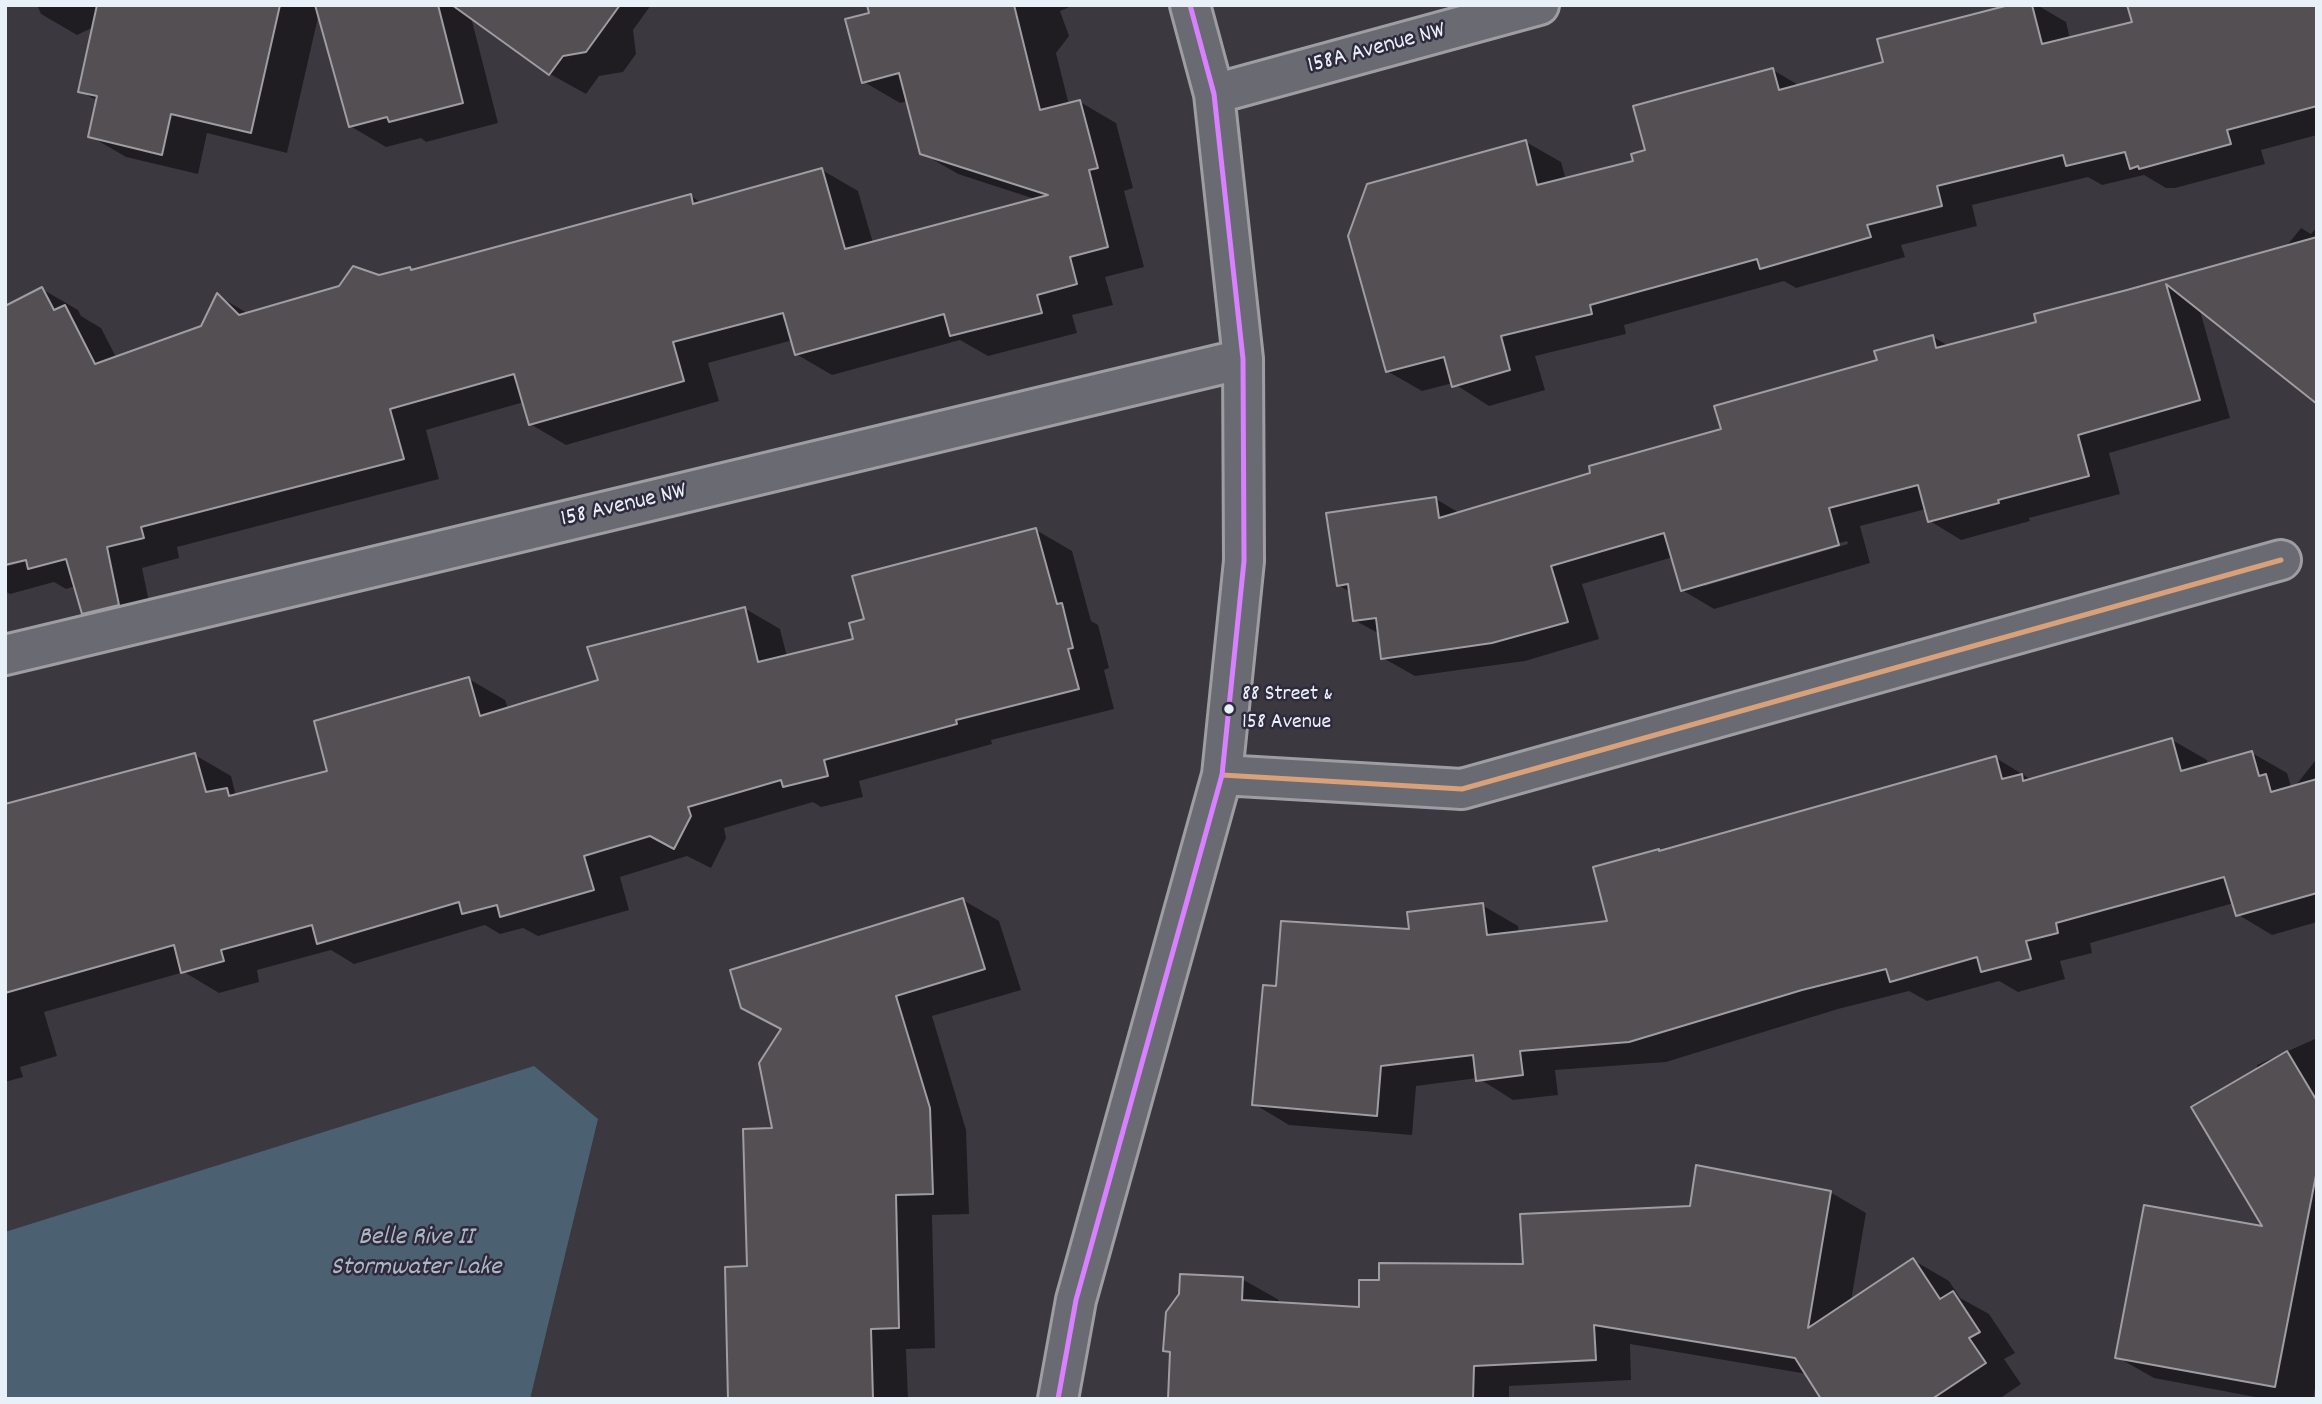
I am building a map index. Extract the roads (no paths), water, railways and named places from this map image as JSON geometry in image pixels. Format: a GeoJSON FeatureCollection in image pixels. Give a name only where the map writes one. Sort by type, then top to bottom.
{"type":"FeatureCollection","features":[{"type":"Feature","properties":{"kind":"street"},"geometry":{"type":"LineString","coordinates":[[1058,1399],[1076,1300],[1222,775],[1244,561],[1243,359],[1214,94],[1190,5]]}},
{"type":"Feature","properties":{"kind":"street","name":"158A Avenue NW"},"geometry":{"type":"LineString","coordinates":[[1214,94],[1539,5]]}},
{"type":"Feature","properties":{"kind":"street","name":"158 Avenue NW"},"geometry":{"type":"LineString","coordinates":[[5,655],[1243,359]]}},
{"type":"Feature","properties":{"kind":"street"},"geometry":{"type":"LineString","coordinates":[[1222,775],[1462,789],[2281,560]]}},
{"type":"Feature","properties":{"kind":"water","name":"Belle Rive II Stormwater Lake"},"geometry":{"type":"Polygon","coordinates":[[[534,1066],[598,1119],[530,1399],[5,1399],[5,1232],[534,1066]]]}},
{"type":"Feature","properties":{"kind":"place","name":"88 Street & 158 Avenue"},"geometry":{"type":"Point","coordinates":[1229,709]}}]}
